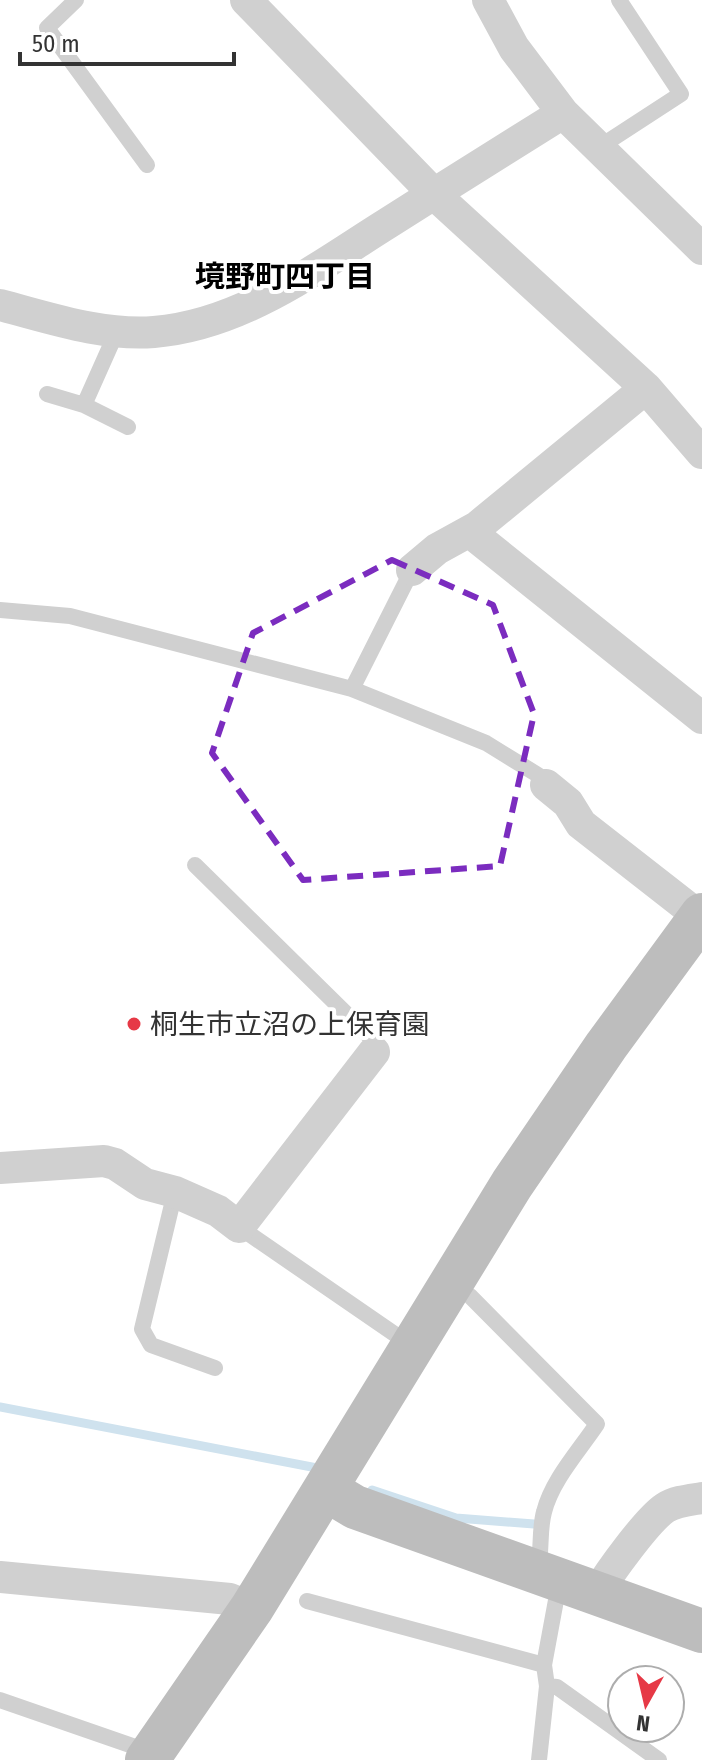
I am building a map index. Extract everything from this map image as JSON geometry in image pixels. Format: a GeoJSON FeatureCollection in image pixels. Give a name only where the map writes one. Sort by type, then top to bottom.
{"type":"FeatureCollection","features":[{"type":"Feature","properties":{"kind":"street"},"geometry":{"type":"LineString","coordinates":[[246,0],[434,194],[646,388],[702,453]]}},
{"type":"Feature","properties":{"kind":"street"},"geometry":{"type":"LineString","coordinates":[[488,0],[514,48],[563,113],[702,249]]}},
{"type":"Feature","properties":{"kind":"street"},"geometry":{"type":"LineString","coordinates":[[0,305],[90,328],[154,332],[198,325],[241,311],[563,113]]}},
{"type":"Feature","properties":{"kind":"street"},"geometry":{"type":"LineString","coordinates":[[412,570],[437,549],[470,532],[646,388]]}},
{"type":"Feature","properties":{"kind":"street"},"geometry":{"type":"LineString","coordinates":[[470,532],[702,718]]}},
{"type":"Feature","properties":{"kind":"street"},"geometry":{"type":"LineString","coordinates":[[150,1756],[252,1608],[512,1184],[701,916],[581,824],[568,803],[546,785]]}},
{"type":"Feature","properties":{"kind":"street"},"geometry":{"type":"LineString","coordinates":[[0,1168],[104,1161],[115,1164],[145,1184],[175,1192],[218,1211],[239,1227],[374,1052]]}},
{"type":"Feature","properties":{"kind":"street"},"geometry":{"type":"LineString","coordinates":[[325,1489],[355,1507],[702,1631]]}},
{"type":"Feature","properties":{"kind":"street"},"geometry":{"type":"LineString","coordinates":[[565,1581],[624,1554],[663,1509],[702,1498]]}},
{"type":"Feature","properties":{"kind":"street"},"geometry":{"type":"LineString","coordinates":[[0,1577],[230,1599],[252,1608]]}},
{"type":"Feature","properties":{"kind":"lane"},"geometry":{"type":"LineString","coordinates":[[76,0],[47,28],[147,165]]}},
{"type":"Feature","properties":{"kind":"lane"},"geometry":{"type":"LineString","coordinates":[[598,148],[681,94],[619,0]]}},
{"type":"Feature","properties":{"kind":"lane"},"geometry":{"type":"LineString","coordinates":[[84,405],[117,331]]}},
{"type":"Feature","properties":{"kind":"lane"},"geometry":{"type":"LineString","coordinates":[[47,394],[84,405],[128,427]]}},
{"type":"Feature","properties":{"kind":"lane"},"geometry":{"type":"LineString","coordinates":[[352,689],[412,570]]}},
{"type":"Feature","properties":{"kind":"lane"},"geometry":{"type":"LineString","coordinates":[[0,610],[70,616],[352,689],[486,743],[538,775],[546,785]]}},
{"type":"Feature","properties":{"kind":"lane"},"geometry":{"type":"LineString","coordinates":[[195,865],[374,1041],[374,1052]]}},
{"type":"Feature","properties":{"kind":"lane"},"geometry":{"type":"LineString","coordinates":[[175,1192],[142,1329],[151,1345],[215,1368]]}},
{"type":"Feature","properties":{"kind":"lane"},"geometry":{"type":"LineString","coordinates":[[239,1227],[413,1347]]}},
{"type":"Feature","properties":{"kind":"lane"},"geometry":{"type":"LineString","coordinates":[[450,1285],[470,1296],[597,1424],[552,1490],[543,1513],[543,1549],[565,1581],[544,1665],[547,1686],[539,1760]]}},
{"type":"Feature","properties":{"kind":"lane"},"geometry":{"type":"LineString","coordinates":[[307,1601],[544,1665]]}},
{"type":"Feature","properties":{"kind":"lane"},"geometry":{"type":"LineString","coordinates":[[547,1686],[557,1687],[659,1760]]}},
{"type":"Feature","properties":{"kind":"lane"},"geometry":{"type":"LineString","coordinates":[[0,1700],[150,1756]]}},
{"type":"Feature","properties":{"kind":"highlighted area"},"geometry":{"type":"Polygon","coordinates":[[[392,560],[493,605],[534,714],[500,866],[303,880],[212,753],[253,633],[392,560]]]}},
{"type":"Feature","properties":{"kind":"waterway"},"geometry":{"type":"LineString","coordinates":[[0,1407],[317,1468]]}},
{"type":"Feature","properties":{"kind":"waterway"},"geometry":{"type":"LineString","coordinates":[[372,1490],[456,1518],[534,1524]]}},
{"type":"Feature","properties":{"kind":"place","name":"桐生市立沼の上保育園"},"geometry":{"type":"Point","coordinates":[134,1024]}},
{"type":"Feature","properties":{"kind":"district","name":"境野町四丁目"},"geometry":{"type":"Point","coordinates":[285,277]}}]}
